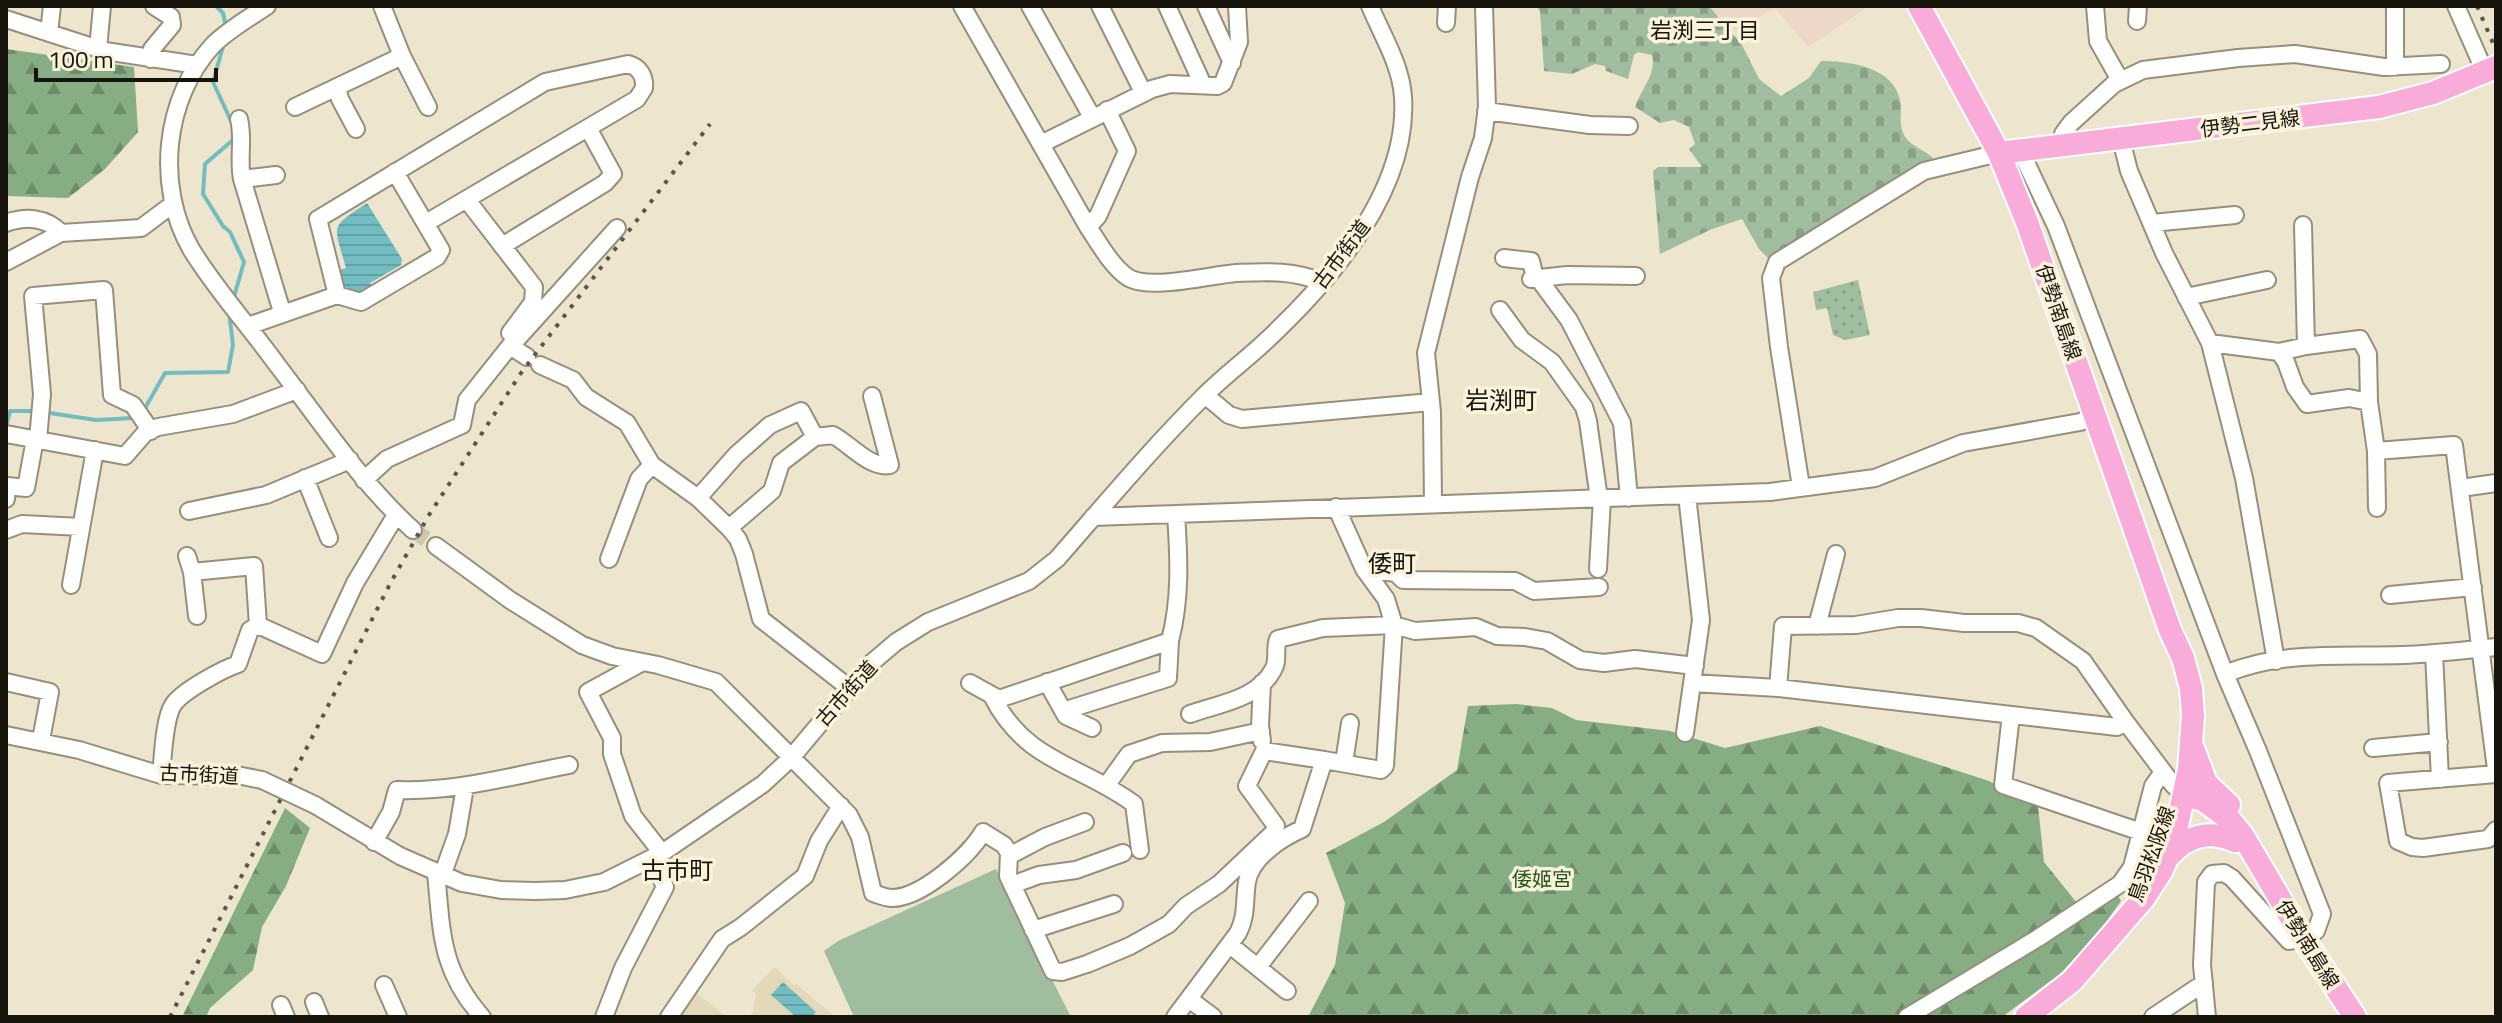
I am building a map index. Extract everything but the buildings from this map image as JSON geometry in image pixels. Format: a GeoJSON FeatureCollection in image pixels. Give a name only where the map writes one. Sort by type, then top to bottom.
{"type":"FeatureCollection","features":[{"type":"Feature","properties":{"kind":"main road","name":"伊勢南島線"},"geometry":{"type":"LineString","coordinates":[[1919,6],[2010,152],[2027,222],[2170,630],[2183,658],[2191,688],[2192,743],[2173,785]]}},
{"type":"Feature","properties":{"kind":"main road","name":"伊勢二見線"},"geometry":{"type":"LineString","coordinates":[[2010,152],[2379,107],[2433,93],[2491,69]]}},
{"type":"Feature","properties":{"kind":"main road","name":"伊勢南島線"},"geometry":{"type":"LineString","coordinates":[[2170,630],[2180,690],[2180,739],[2173,785]]}},
{"type":"Feature","properties":{"kind":"main road"},"geometry":{"type":"LineString","coordinates":[[2192,743],[2206,783],[2238,817],[2262,870]]}},
{"type":"Feature","properties":{"kind":"main road","name":"伊勢南島線"},"geometry":{"type":"LineString","coordinates":[[2173,785],[2197,811],[2222,828],[2262,870]]}},
{"type":"Feature","properties":{"kind":"main road","name":"伊勢南島線"},"geometry":{"type":"LineString","coordinates":[[2173,785],[2203,800],[2230,820],[2243,836],[2303,938],[2355,1017]]}},
{"type":"Feature","properties":{"kind":"main road","name":"鳥羽松阪線"},"geometry":{"type":"LineString","coordinates":[[2026,1017],[2072,981],[2153,886],[2174,840],[2173,785]]}},
{"type":"Feature","properties":{"kind":"main road","name":"鳥羽松阪線"},"geometry":{"type":"LineString","coordinates":[[2125,921],[2149,869],[2173,785]]}},
{"type":"Feature","properties":{"kind":"main road"},"geometry":{"type":"LineString","coordinates":[[2165,861],[2182,843],[2197,836],[2214,835],[2235,841]]}},
{"type":"Feature","properties":{"kind":"street"},"geometry":{"type":"LineString","coordinates":[[49,33],[52,6]]}},
{"type":"Feature","properties":{"kind":"street"},"geometry":{"type":"LineString","coordinates":[[98,49],[102,6]]}},
{"type":"Feature","properties":{"kind":"street"},"geometry":{"type":"LineString","coordinates":[[150,59],[152,49],[172,25],[171,17],[154,6]]}},
{"type":"Feature","properties":{"kind":"street"},"geometry":{"type":"LineString","coordinates":[[267,6],[232,28],[214,44],[197,65],[182,94],[170,136],[169,170],[173,204],[190,247],[248,326],[364,480],[413,530]]}},
{"type":"Feature","properties":{"kind":"street"},"geometry":{"type":"LineString","coordinates":[[382,6],[402,56],[428,107]]}},
{"type":"Feature","properties":{"kind":"street"},"geometry":{"type":"LineString","coordinates":[[962,6],[1088,227],[1123,274],[1139,281],[1300,274],[1321,282]]}},
{"type":"Feature","properties":{"kind":"street"},"geometry":{"type":"LineString","coordinates":[[1030,6],[1127,151],[1098,216],[1088,227]]}},
{"type":"Feature","properties":{"kind":"street"},"geometry":{"type":"LineString","coordinates":[[1100,6],[1143,92]]}},
{"type":"Feature","properties":{"kind":"street"},"geometry":{"type":"LineString","coordinates":[[1167,6],[1203,85]]}},
{"type":"Feature","properties":{"kind":"street"},"geometry":{"type":"LineString","coordinates":[[1206,6],[1232,63]]}},
{"type":"Feature","properties":{"kind":"street"},"geometry":{"type":"LineString","coordinates":[[1041,144],[1143,92],[1170,84],[1217,86],[1223,83],[1239,42],[1237,6]]}},
{"type":"Feature","properties":{"kind":"street","name":"古市街道"},"geometry":{"type":"LineString","coordinates":[[6,735],[41,740],[161,775],[242,776],[262,780],[315,805],[374,842],[439,875],[462,883],[501,890],[565,890],[608,881],[657,856],[745,797],[791,758],[848,687],[887,650],[928,622],[1029,581],[1057,559],[1205,395],[1266,341],[1321,282],[1360,233],[1376,207],[1393,164],[1401,131],[1401,81],[1370,6]]}},
{"type":"Feature","properties":{"kind":"street"},"geometry":{"type":"LineString","coordinates":[[1433,504],[1431,402],[1426,353],[1470,177],[1483,138],[1487,35],[1484,6]]}},
{"type":"Feature","properties":{"kind":"street"},"geometry":{"type":"LineString","coordinates":[[2095,6],[2098,41],[2120,80]]}},
{"type":"Feature","properties":{"kind":"street"},"geometry":{"type":"LineString","coordinates":[[2395,6],[2395,67]]}},
{"type":"Feature","properties":{"kind":"street"},"geometry":{"type":"LineString","coordinates":[[2456,6],[2491,69]]}},
{"type":"Feature","properties":{"kind":"street"},"geometry":{"type":"LineString","coordinates":[[6,19],[98,49],[197,65]]}},
{"type":"Feature","properties":{"kind":"street"},"geometry":{"type":"LineString","coordinates":[[2061,145],[2063,134],[2071,123],[2120,80],[2140,71],[2172,65],[2295,54],[2395,67],[2441,64]]}},
{"type":"Feature","properties":{"kind":"street"},"geometry":{"type":"LineString","coordinates":[[295,107],[402,56]]}},
{"type":"Feature","properties":{"kind":"street"},"geometry":{"type":"LineString","coordinates":[[337,295],[318,219],[545,82],[623,65],[634,66],[644,81],[642,93],[426,223]]}},
{"type":"Feature","properties":{"kind":"street"},"geometry":{"type":"LineString","coordinates":[[337,87],[356,129]]}},
{"type":"Feature","properties":{"kind":"street"},"geometry":{"type":"LineString","coordinates":[[1486,111],[1590,125],[1629,126]]}},
{"type":"Feature","properties":{"kind":"street"},"geometry":{"type":"LineString","coordinates":[[239,119],[242,179],[282,312]]}},
{"type":"Feature","properties":{"kind":"street"},"geometry":{"type":"LineString","coordinates":[[502,246],[605,183],[613,174],[588,128]]}},
{"type":"Feature","properties":{"kind":"street"},"geometry":{"type":"LineString","coordinates":[[2121,139],[2129,171],[2210,343],[2244,478],[2276,661]]}},
{"type":"Feature","properties":{"kind":"street"},"geometry":{"type":"LineString","coordinates":[[1801,487],[1771,278],[1777,262],[1924,171],[2010,152],[2056,226],[2225,674],[2322,914],[2316,931],[2289,941],[2232,878],[2224,873],[2212,874],[2206,882],[2204,983],[2207,1017]]}},
{"type":"Feature","properties":{"kind":"street"},"geometry":{"type":"LineString","coordinates":[[248,326],[337,295],[361,302],[437,257],[441,250],[395,172]]}},
{"type":"Feature","properties":{"kind":"street"},"geometry":{"type":"LineString","coordinates":[[242,179],[276,175]]}},
{"type":"Feature","properties":{"kind":"street"},"geometry":{"type":"LineString","coordinates":[[467,200],[534,287],[533,302],[510,333],[514,342],[534,361],[573,380],[586,397],[627,423],[652,465],[698,498],[729,528],[744,554],[761,619],[848,687]]}},
{"type":"Feature","properties":{"kind":"street"},"geometry":{"type":"LineString","coordinates":[[6,262],[61,233],[141,228],[173,204]]}},
{"type":"Feature","properties":{"kind":"street"},"geometry":{"type":"LineString","coordinates":[[2152,223],[2235,215]]}},
{"type":"Feature","properties":{"kind":"street"},"geometry":{"type":"LineString","coordinates":[[6,223],[16,219],[34,219],[53,224],[61,233]]}},
{"type":"Feature","properties":{"kind":"street"},"geometry":{"type":"LineString","coordinates":[[2303,225],[2306,346]]}},
{"type":"Feature","properties":{"kind":"street"},"geometry":{"type":"LineString","coordinates":[[364,480],[387,459],[462,425],[467,400],[514,342],[617,228]]}},
{"type":"Feature","properties":{"kind":"street"},"geometry":{"type":"LineString","coordinates":[[1504,258],[1531,261],[1535,278],[1569,320],[1622,423],[1629,498]]}},
{"type":"Feature","properties":{"kind":"street"},"geometry":{"type":"LineString","coordinates":[[1535,278],[1636,276]]}},
{"type":"Feature","properties":{"kind":"street"},"geometry":{"type":"LineString","coordinates":[[2186,297],[2267,280]]}},
{"type":"Feature","properties":{"kind":"street"},"geometry":{"type":"LineString","coordinates":[[6,499],[7,486],[26,488],[36,440],[42,412],[33,296],[104,290],[112,395],[130,401],[144,420],[145,433],[125,456],[95,450],[36,440],[8,435]]}},
{"type":"Feature","properties":{"kind":"street"},"geometry":{"type":"LineString","coordinates":[[1500,310],[1522,340],[1552,362],[1584,407],[1600,499],[1598,569]]}},
{"type":"Feature","properties":{"kind":"street"},"geometry":{"type":"LineString","coordinates":[[2210,343],[2279,352],[2360,339],[2368,354],[2377,508]]}},
{"type":"Feature","properties":{"kind":"street"},"geometry":{"type":"LineString","coordinates":[[2279,352],[2295,387],[2307,404],[2349,398],[2369,402]]}},
{"type":"Feature","properties":{"kind":"street"},"geometry":{"type":"LineString","coordinates":[[144,420],[233,414],[297,390]]}},
{"type":"Feature","properties":{"kind":"street"},"geometry":{"type":"LineString","coordinates":[[1205,395],[1229,415],[1242,419],[1431,402]]}},
{"type":"Feature","properties":{"kind":"street"},"geometry":{"type":"LineString","coordinates":[[729,528],[772,491],[781,463],[815,437],[833,435],[863,457],[883,467],[890,465],[872,396]]}},
{"type":"Feature","properties":{"kind":"street"},"geometry":{"type":"LineString","coordinates":[[698,498],[736,455],[770,425],[801,411],[815,437]]}},
{"type":"Feature","properties":{"kind":"street"},"geometry":{"type":"LineString","coordinates":[[1093,517],[1770,492],[1875,478],[1963,443],[2095,417]]}},
{"type":"Feature","properties":{"kind":"street"},"geometry":{"type":"LineString","coordinates":[[2376,451],[2454,445],[2473,587],[2488,648],[2496,771],[2388,783],[2398,841],[2412,847],[2455,845],[2488,839],[2496,830]]}},
{"type":"Feature","properties":{"kind":"street"},"geometry":{"type":"LineString","coordinates":[[71,585],[95,450]]}},
{"type":"Feature","properties":{"kind":"street"},"geometry":{"type":"LineString","coordinates":[[189,511],[266,495],[350,460]]}},
{"type":"Feature","properties":{"kind":"street"},"geometry":{"type":"LineString","coordinates":[[609,559],[639,479],[652,465]]}},
{"type":"Feature","properties":{"kind":"street"},"geometry":{"type":"LineString","coordinates":[[305,478],[329,538]]}},
{"type":"Feature","properties":{"kind":"street"},"geometry":{"type":"LineString","coordinates":[[2461,488],[2496,483]]}},
{"type":"Feature","properties":{"kind":"street"},"geometry":{"type":"LineString","coordinates":[[1685,733],[1701,620],[1687,495]]}},
{"type":"Feature","properties":{"kind":"street"},"geometry":{"type":"LineString","coordinates":[[1264,751],[1381,770],[1385,766],[1394,625],[1386,599],[1364,569],[1336,507]]}},
{"type":"Feature","properties":{"kind":"street"},"geometry":{"type":"LineString","coordinates":[[1063,711],[1168,678],[1170,641],[1178,611],[1180,581],[1176,514]]}},
{"type":"Feature","properties":{"kind":"street"},"geometry":{"type":"LineString","coordinates":[[258,625],[322,654],[355,583],[396,515]]}},
{"type":"Feature","properties":{"kind":"street"},"geometry":{"type":"LineString","coordinates":[[6,530],[22,524],[81,527]]}},
{"type":"Feature","properties":{"kind":"street"},"geometry":{"type":"LineString","coordinates":[[436,546],[510,600],[596,651],[716,682],[849,815],[860,837],[873,893],[896,898],[915,891],[940,876],[974,848],[983,832],[1004,845],[1009,856],[1008,876],[1053,971],[1062,972],[1130,946],[1169,924],[1186,906],[1219,884],[1274,832],[1276,826],[1247,786],[1264,751],[1261,731],[1262,683]]}},
{"type":"Feature","properties":{"kind":"street"},"geometry":{"type":"LineString","coordinates":[[1817,626],[1836,554]]}},
{"type":"Feature","properties":{"kind":"street"},"geometry":{"type":"LineString","coordinates":[[197,616],[190,564],[254,566],[258,625]]}},
{"type":"Feature","properties":{"kind":"street"},"geometry":{"type":"LineString","coordinates":[[1364,569],[1396,573],[1403,580],[1515,581],[1534,591],[1599,587]]}},
{"type":"Feature","properties":{"kind":"street"},"geometry":{"type":"LineString","coordinates":[[2390,595],[2473,587]]}},
{"type":"Feature","properties":{"kind":"street"},"geometry":{"type":"LineString","coordinates":[[1778,688],[1783,626],[1921,618],[1964,623],[2018,623],[2036,628],[2089,667],[2173,785]]}},
{"type":"Feature","properties":{"kind":"street"},"geometry":{"type":"LineString","coordinates":[[161,775],[174,702],[220,671],[238,664],[250,630],[258,625]]}},
{"type":"Feature","properties":{"kind":"street"},"geometry":{"type":"LineString","coordinates":[[1190,714],[1222,706],[1262,683],[1274,670],[1278,639],[1323,628],[1394,625],[1415,631],[1476,627],[1497,636],[1547,641],[1585,661],[1604,663],[1635,659],[1695,666]]}},
{"type":"Feature","properties":{"kind":"street"},"geometry":{"type":"LineString","coordinates":[[970,683],[999,699],[1170,641]]}},
{"type":"Feature","properties":{"kind":"street"},"geometry":{"type":"LineString","coordinates":[[2225,674],[2246,665],[2332,653],[2403,655],[2488,648]]}},
{"type":"Feature","properties":{"kind":"street"},"geometry":{"type":"LineString","coordinates":[[2434,653],[2440,779]]}},
{"type":"Feature","properties":{"kind":"street"},"geometry":{"type":"LineString","coordinates":[[604,1017],[623,968],[665,887],[657,856],[633,816],[612,754],[612,738],[588,692],[641,663]]}},
{"type":"Feature","properties":{"kind":"street"},"geometry":{"type":"LineString","coordinates":[[6,682],[50,692],[41,740]]}},
{"type":"Feature","properties":{"kind":"street"},"geometry":{"type":"LineString","coordinates":[[1047,682],[1066,716],[1092,728]]}},
{"type":"Feature","properties":{"kind":"street"},"geometry":{"type":"LineString","coordinates":[[1692,683],[1778,688],[2117,727],[2125,721]]}},
{"type":"Feature","properties":{"kind":"street"},"geometry":{"type":"LineString","coordinates":[[992,696],[1012,730],[1026,742],[1134,804],[1140,850]]}},
{"type":"Feature","properties":{"kind":"street"},"geometry":{"type":"LineString","coordinates":[[2011,715],[2003,785],[2141,832]]}},
{"type":"Feature","properties":{"kind":"street"},"geometry":{"type":"LineString","coordinates":[[1344,763],[1350,723]]}},
{"type":"Feature","properties":{"kind":"street"},"geometry":{"type":"LineString","coordinates":[[1106,786],[1129,754],[1162,743],[1210,742],[1261,731]]}},
{"type":"Feature","properties":{"kind":"street"},"geometry":{"type":"LineString","coordinates":[[2373,748],[2439,742]]}},
{"type":"Feature","properties":{"kind":"street"},"geometry":{"type":"LineString","coordinates":[[1175,1017],[1230,945],[1245,919],[1248,878],[1253,867],[1286,836],[1302,829],[1324,760]]}},
{"type":"Feature","properties":{"kind":"street"},"geometry":{"type":"LineString","coordinates":[[374,842],[391,812],[397,790],[465,787],[569,765]]}},
{"type":"Feature","properties":{"kind":"street"},"geometry":{"type":"LineString","coordinates":[[1907,1017],[2120,884],[2132,867],[2153,786],[2173,785]]}},
{"type":"Feature","properties":{"kind":"street"},"geometry":{"type":"LineString","coordinates":[[465,787],[457,834],[439,875],[447,962],[463,995],[482,1017]]}},
{"type":"Feature","properties":{"kind":"street"},"geometry":{"type":"LineString","coordinates":[[669,1017],[722,939],[805,876],[819,841],[841,806]]}},
{"type":"Feature","properties":{"kind":"street"},"geometry":{"type":"LineString","coordinates":[[1009,856],[1045,837],[1085,822]]}},
{"type":"Feature","properties":{"kind":"street"},"geometry":{"type":"LineString","coordinates":[[1012,885],[1039,875],[1076,870],[1123,853]]}},
{"type":"Feature","properties":{"kind":"street"},"geometry":{"type":"LineString","coordinates":[[1258,967],[1309,901]]}},
{"type":"Feature","properties":{"kind":"street"},"geometry":{"type":"LineString","coordinates":[[1033,930],[1114,904]]}},
{"type":"Feature","properties":{"kind":"street"},"geometry":{"type":"LineString","coordinates":[[1230,945],[1287,991]]}},
{"type":"Feature","properties":{"kind":"street"},"geometry":{"type":"LineString","coordinates":[[2153,1017],[2204,983]]}},
{"type":"Feature","properties":{"kind":"street"},"geometry":{"type":"LineString","coordinates":[[384,985],[398,1017]]}},
{"type":"Feature","properties":{"kind":"street"},"geometry":{"type":"LineString","coordinates":[[1189,999],[1213,1017]]}},
{"type":"Feature","properties":{"kind":"shaded area"},"geometry":{"type":"Polygon","coordinates":[[[1709,6],[1869,6],[1808,47],[1775,8],[1736,30],[1725,26],[1709,6]]]}},
{"type":"Feature","properties":{"kind":"shaded area"},"geometry":{"type":"Polygon","coordinates":[[[775,967],[835,1017],[749,1017],[756,994],[752,990],[775,967]]]}},
{"type":"Feature","properties":{"kind":"shaded area"},"geometry":{"type":"Polygon","coordinates":[[[693,990],[727,1017],[673,1017],[693,990]]]}},
{"type":"Feature","properties":{"kind":"green space"},"geometry":{"type":"Polygon","coordinates":[[[1537,6],[1709,6],[1742,45],[1759,79],[1781,96],[1809,78],[1821,61],[1872,69],[1892,83],[1898,93],[1904,135],[1936,162],[1771,261],[1759,249],[1742,219],[1712,229],[1660,254],[1653,171],[1658,167],[1702,167],[1689,149],[1695,144],[1689,127],[1674,120],[1660,123],[1635,107],[1652,69],[1652,55],[1638,52],[1634,55],[1628,79],[1595,64],[1572,74],[1544,71],[1537,6]]]}},
{"type":"Feature","properties":{"kind":"green space"},"geometry":{"type":"Polygon","coordinates":[[[6,49],[134,67],[138,132],[105,169],[68,198],[6,196],[6,49]]]}},
{"type":"Feature","properties":{"kind":"green space"},"geometry":{"type":"Polygon","coordinates":[[[1858,280],[1870,335],[1845,340],[1833,335],[1827,308],[1816,310],[1813,292],[1858,280]]]}},
{"type":"Feature","properties":{"kind":"green space","name":"倭姬宮"},"geometry":{"type":"Polygon","coordinates":[[[1516,704],[1552,708],[1576,720],[1670,731],[1725,748],[1820,726],[1989,781],[2038,806],[2044,862],[2081,908],[2113,886],[2121,901],[2097,935],[2060,974],[2002,1017],[1308,1017],[1335,965],[1345,903],[1326,853],[1384,822],[1457,770],[1468,706],[1516,704]]]}},
{"type":"Feature","properties":{"kind":"green space"},"geometry":{"type":"Polygon","coordinates":[[[285,808],[310,828],[286,886],[262,927],[253,970],[210,1008],[206,1017],[182,1017],[285,808]]]}},
{"type":"Feature","properties":{"kind":"green space"},"geometry":{"type":"Polygon","coordinates":[[[996,869],[1071,1017],[854,1017],[824,951],[838,941],[996,869]]]}},
{"type":"Feature","properties":{"kind":"water"},"geometry":{"type":"Polygon","coordinates":[[[367,203],[402,259],[401,265],[370,283],[373,287],[363,296],[346,294],[340,270],[346,268],[337,229],[340,223],[367,203]]]}},
{"type":"Feature","properties":{"kind":"water"},"geometry":{"type":"Polygon","coordinates":[[[783,982],[816,1012],[812,1017],[796,1017],[771,995],[783,982]]]}},
{"type":"Feature","properties":{"kind":"waterway"},"geometry":{"type":"LineString","coordinates":[[216,6],[223,13],[225,22]]}},
{"type":"Feature","properties":{"kind":"waterway"},"geometry":{"type":"LineString","coordinates":[[224,43],[213,82],[232,123]]}},
{"type":"Feature","properties":{"kind":"waterway"},"geometry":{"type":"LineString","coordinates":[[233,300],[244,262],[230,232],[203,194],[205,164],[234,136]]}},
{"type":"Feature","properties":{"kind":"waterway"},"geometry":{"type":"LineString","coordinates":[[144,410],[165,373],[228,372],[233,345],[229,312]]}},
{"type":"Feature","properties":{"kind":"waterway"},"geometry":{"type":"LineString","coordinates":[[6,427],[10,411],[35,411]]}},
{"type":"Feature","properties":{"kind":"waterway"},"geometry":{"type":"LineString","coordinates":[[43,412],[96,420],[134,418]]}},
{"type":"Feature","properties":{"kind":"tunnel"},"geometry":{"type":"LineString","coordinates":[[413,530],[436,546]]}},
{"type":"Feature","properties":{"kind":"railway"},"geometry":{"type":"LineString","coordinates":[[2477,6],[2496,50]]}},
{"type":"Feature","properties":{"kind":"railway"},"geometry":{"type":"LineString","coordinates":[[170,1017],[391,582],[429,515],[521,373],[710,124]]}},
{"type":"Feature","properties":{"kind":"district","name":"岩渕三丁目"},"geometry":{"type":"Point","coordinates":[1705,30]}},
{"type":"Feature","properties":{"kind":"district","name":"岩渕町"},"geometry":{"type":"Point","coordinates":[1501,400]}},
{"type":"Feature","properties":{"kind":"district","name":"倭町"},"geometry":{"type":"Point","coordinates":[1392,563]}},
{"type":"Feature","properties":{"kind":"district","name":"古市町"},"geometry":{"type":"Point","coordinates":[677,870]}}]}
